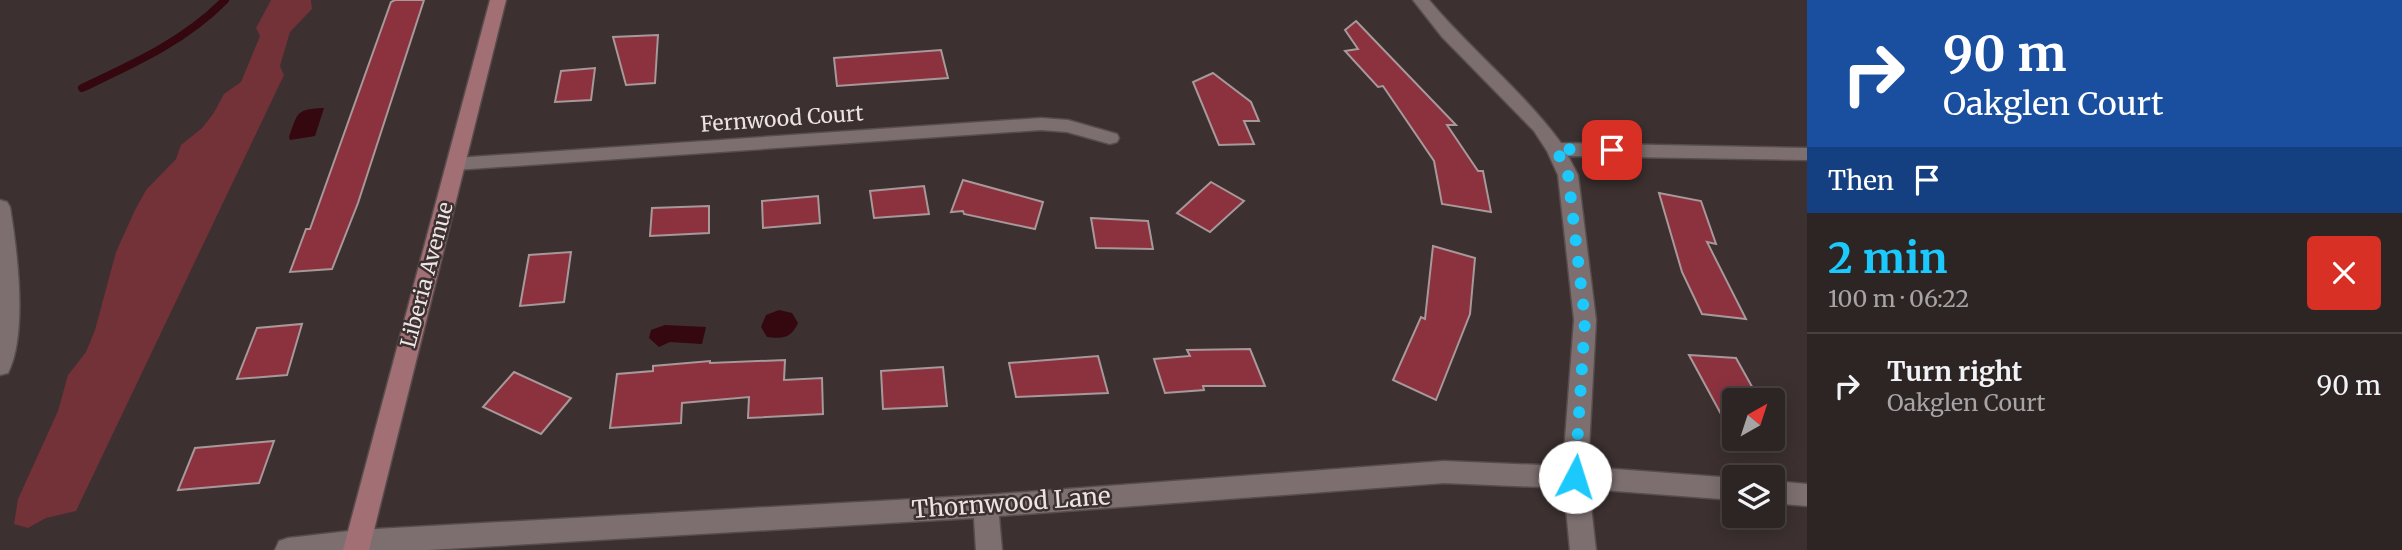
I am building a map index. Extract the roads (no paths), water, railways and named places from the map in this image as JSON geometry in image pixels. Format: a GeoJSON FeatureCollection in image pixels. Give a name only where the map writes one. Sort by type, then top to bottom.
{"type":"FeatureCollection","features":[{"type":"Feature","properties":{"kind":"main road","name":"Liberia Avenue"},"geometry":{"type":"LineString","coordinates":[[357,546],[498,0]]}},
{"type":"Feature","properties":{"kind":"street"},"geometry":{"type":"LineString","coordinates":[[1420,0],[1448,33],[1540,127],[1556,149],[1568,174],[1585,320],[1575,477],[1583,550]]}},
{"type":"Feature","properties":{"kind":"street","name":"Fernwood Court"},"geometry":{"type":"LineString","coordinates":[[456,164],[1041,124],[1068,126],[1110,138]]}},
{"type":"Feature","properties":{"kind":"street"},"geometry":{"type":"LineString","coordinates":[[1556,149],[1807,154]]}},
{"type":"Feature","properties":{"kind":"street"},"geometry":{"type":"LineString","coordinates":[[0,207],[8,256],[10,304],[0,366]]}},
{"type":"Feature","properties":{"kind":"street","name":"Thornwood Lane"},"geometry":{"type":"LineString","coordinates":[[288,550],[986,506],[1444,472],[1575,477],[1722,488]]}},
{"type":"Feature","properties":{"kind":"street"},"geometry":{"type":"LineString","coordinates":[[1785,493],[1807,495]]}},
{"type":"Feature","properties":{"kind":"street"},"geometry":{"type":"LineString","coordinates":[[986,506],[989,550]]}},
{"type":"Feature","properties":{"kind":"waterway"},"geometry":{"type":"LineString","coordinates":[[82,88],[176,40],[225,0]]}}]}
